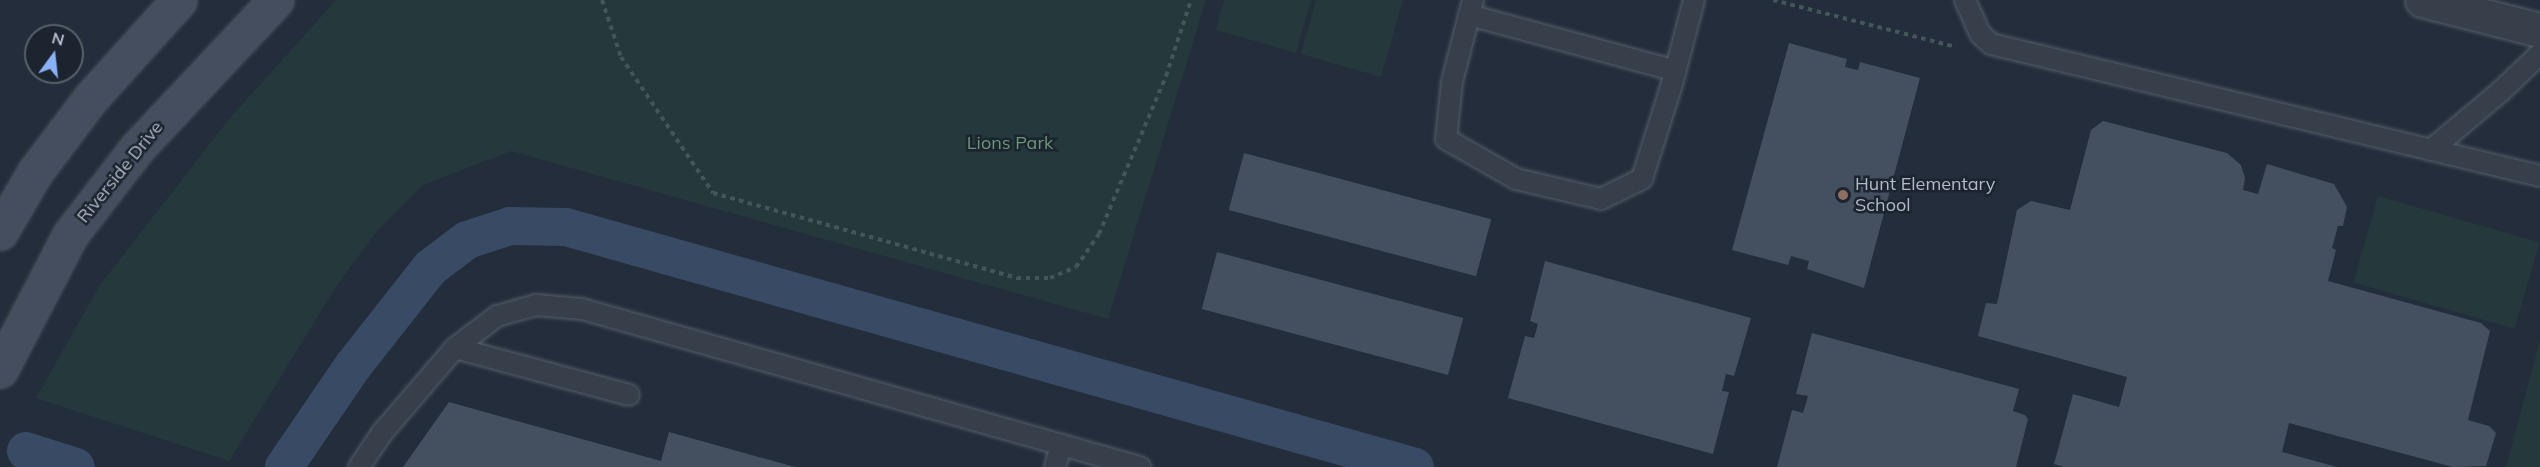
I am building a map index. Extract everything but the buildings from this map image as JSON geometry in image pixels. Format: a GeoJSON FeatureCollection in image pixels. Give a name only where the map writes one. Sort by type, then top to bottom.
{"type":"FeatureCollection","features":[{"type":"Feature","properties":{"kind":"street"},"geometry":{"type":"LineString","coordinates":[[0,232],[36,172],[90,99],[179,0]]}},
{"type":"Feature","properties":{"kind":"street","name":"Riverside Drive"},"geometry":{"type":"LineString","coordinates":[[0,370],[70,235],[137,148],[276,0]]}},
{"type":"Feature","properties":{"kind":"street"},"geometry":{"type":"LineString","coordinates":[[2422,0],[2540,30]]}},
{"type":"Feature","properties":{"kind":"lane"},"geometry":{"type":"LineString","coordinates":[[1676,71],[1471,8],[1452,82],[1446,139],[1516,179],[1601,199],[1642,179],[1676,71],[1694,0]]}},
{"type":"Feature","properties":{"kind":"lane"},"geometry":{"type":"LineString","coordinates":[[1965,0],[1980,34],[1991,44],[2540,176]]}},
{"type":"Feature","properties":{"kind":"lane"},"geometry":{"type":"LineString","coordinates":[[2431,150],[2501,91],[2540,54]]}},
{"type":"Feature","properties":{"kind":"lane"},"geometry":{"type":"LineString","coordinates":[[360,467],[382,433],[455,348],[497,316],[536,305],[582,309],[1140,467]]}},
{"type":"Feature","properties":{"kind":"lane"},"geometry":{"type":"LineString","coordinates":[[455,348],[629,395]]}},
{"type":"Feature","properties":{"kind":"lane"},"geometry":{"type":"LineString","coordinates":[[1055,467],[1061,445]]}},
{"type":"Feature","properties":{"kind":"path"},"geometry":{"type":"LineString","coordinates":[[602,0],[621,57],[713,193],[1017,278],[1050,278],[1076,267],[1100,234],[1166,76],[1191,0]]}},
{"type":"Feature","properties":{"kind":"path"},"geometry":{"type":"LineString","coordinates":[[1773,0],[1957,48]]}},
{"type":"Feature","properties":{"kind":"green space","name":"Lions Park"},"geometry":{"type":"Polygon","coordinates":[[[336,0],[1206,0],[1108,319],[511,151],[423,185],[377,231],[337,285],[229,461],[36,398],[100,285],[229,119],[336,0]]]}},
{"type":"Feature","properties":{"kind":"green space"},"geometry":{"type":"Polygon","coordinates":[[[1224,0],[1311,0],[1296,53],[1216,30],[1224,0]]]}},
{"type":"Feature","properties":{"kind":"green space"},"geometry":{"type":"Polygon","coordinates":[[[1316,0],[1403,0],[1381,77],[1301,54],[1316,0]]]}},
{"type":"Feature","properties":{"kind":"green space"},"geometry":{"type":"Polygon","coordinates":[[[2378,196],[2539,242],[2515,329],[2353,283],[2378,196]]]}},
{"type":"Feature","properties":{"kind":"green space"},"geometry":{"type":"Polygon","coordinates":[[[2540,340],[2540,467],[2506,467],[2540,340]]]}},
{"type":"Feature","properties":{"kind":"waterway"},"geometry":{"type":"LineString","coordinates":[[284,467],[353,366],[430,268],[467,240],[510,226],[566,227],[1415,467]]}},
{"type":"Feature","properties":{"kind":"waterway"},"geometry":{"type":"LineString","coordinates":[[26,451],[76,467]]}},
{"type":"Feature","properties":{"kind":"place","name":"Hunt Elementary School"},"geometry":{"type":"Point","coordinates":[1843,195]}}]}
